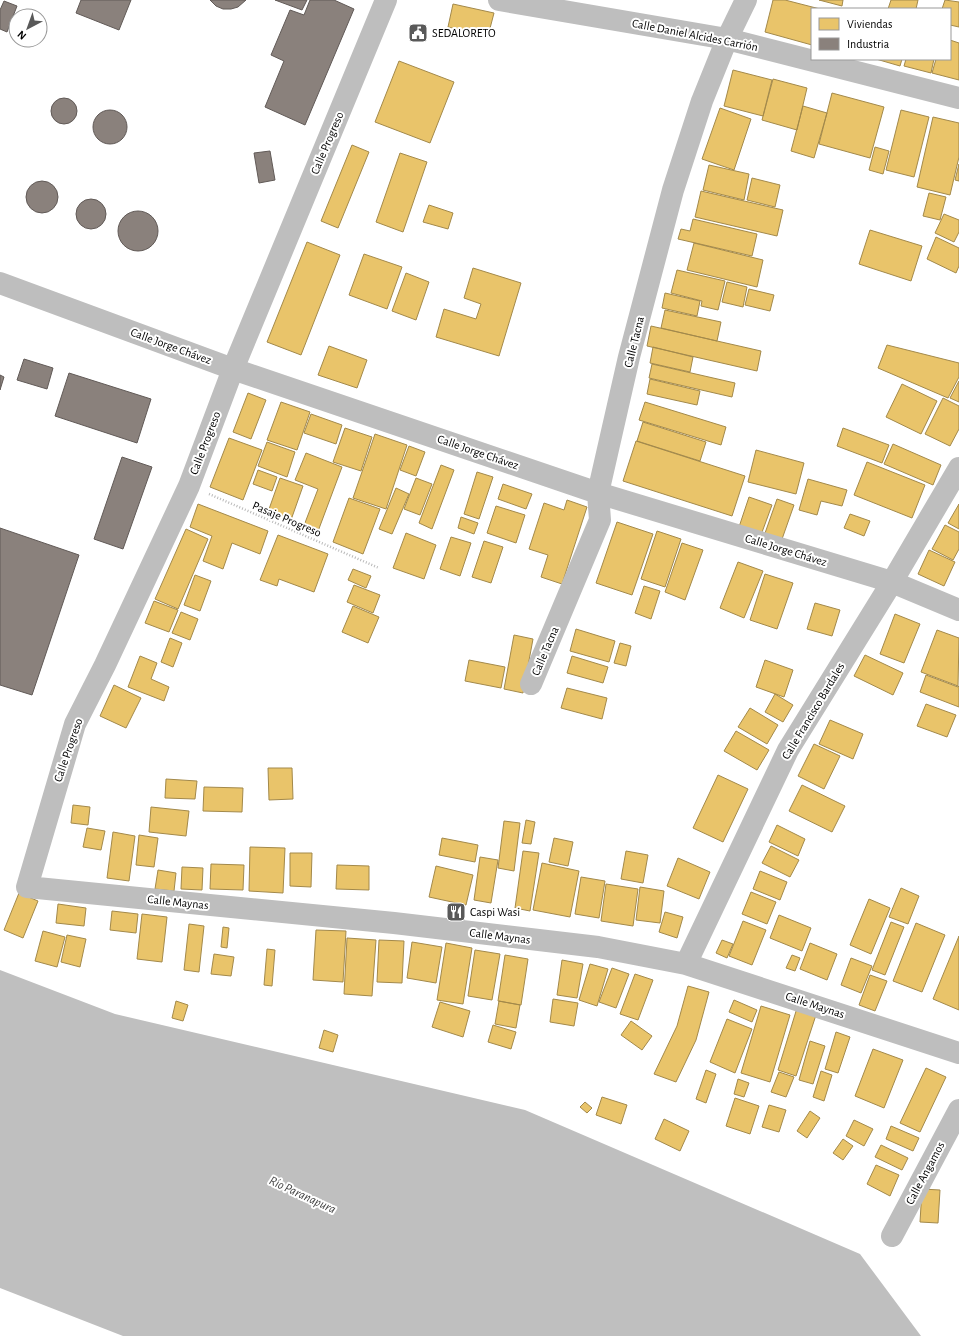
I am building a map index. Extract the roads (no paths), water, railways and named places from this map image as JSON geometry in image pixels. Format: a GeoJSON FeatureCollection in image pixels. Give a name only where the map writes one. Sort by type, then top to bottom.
{"type":"FeatureCollection","features":[{"type":"Feature","properties":{"kind":"street","name":"Calle Progreso"},"geometry":{"type":"LineString","coordinates":[[27,887],[74,724],[105,665],[188,486],[233,369],[386,0]]}},
{"type":"Feature","properties":{"kind":"street","name":"Calle Daniel Alcides Carrión"},"geometry":{"type":"LineString","coordinates":[[498,0],[727,39],[959,98]]}},
{"type":"Feature","properties":{"kind":"street","name":"Calle Tacna"},"geometry":{"type":"LineString","coordinates":[[531,684],[600,520],[598,493],[630,357],[673,190],[702,101],[727,39],[746,0]]}},
{"type":"Feature","properties":{"kind":"street","name":"Calle Jorge Chávez"},"geometry":{"type":"LineString","coordinates":[[0,283],[233,369],[598,493],[892,582],[959,610]]}},
{"type":"Feature","properties":{"kind":"street","name":"Calle Francisco Bardales"},"geometry":{"type":"LineString","coordinates":[[686,964],[788,750],[892,582],[959,468]]}},
{"type":"Feature","properties":{"kind":"street","name":"Calle Maynas"},"geometry":{"type":"LineString","coordinates":[[27,887],[394,923],[598,947],[686,964],[959,1053]]}},
{"type":"Feature","properties":{"kind":"street","name":"Calle Angamos"},"geometry":{"type":"LineString","coordinates":[[892,1236],[959,1110]]}},
{"type":"Feature","properties":{"kind":"water","name":"Río Paranapura"},"geometry":{"type":"Polygon","coordinates":[[[0,970],[115,1014],[525,1110],[860,1254],[921,1336],[123,1336],[0,1288],[0,970]]]}},
{"type":"Feature","properties":{"kind":"place","name":"SEDALORETO"},"geometry":{"type":"Point","coordinates":[418,33]}},
{"type":"Feature","properties":{"kind":"place","name":"Caspi Wasi"},"geometry":{"type":"Point","coordinates":[456,912]}}]}
